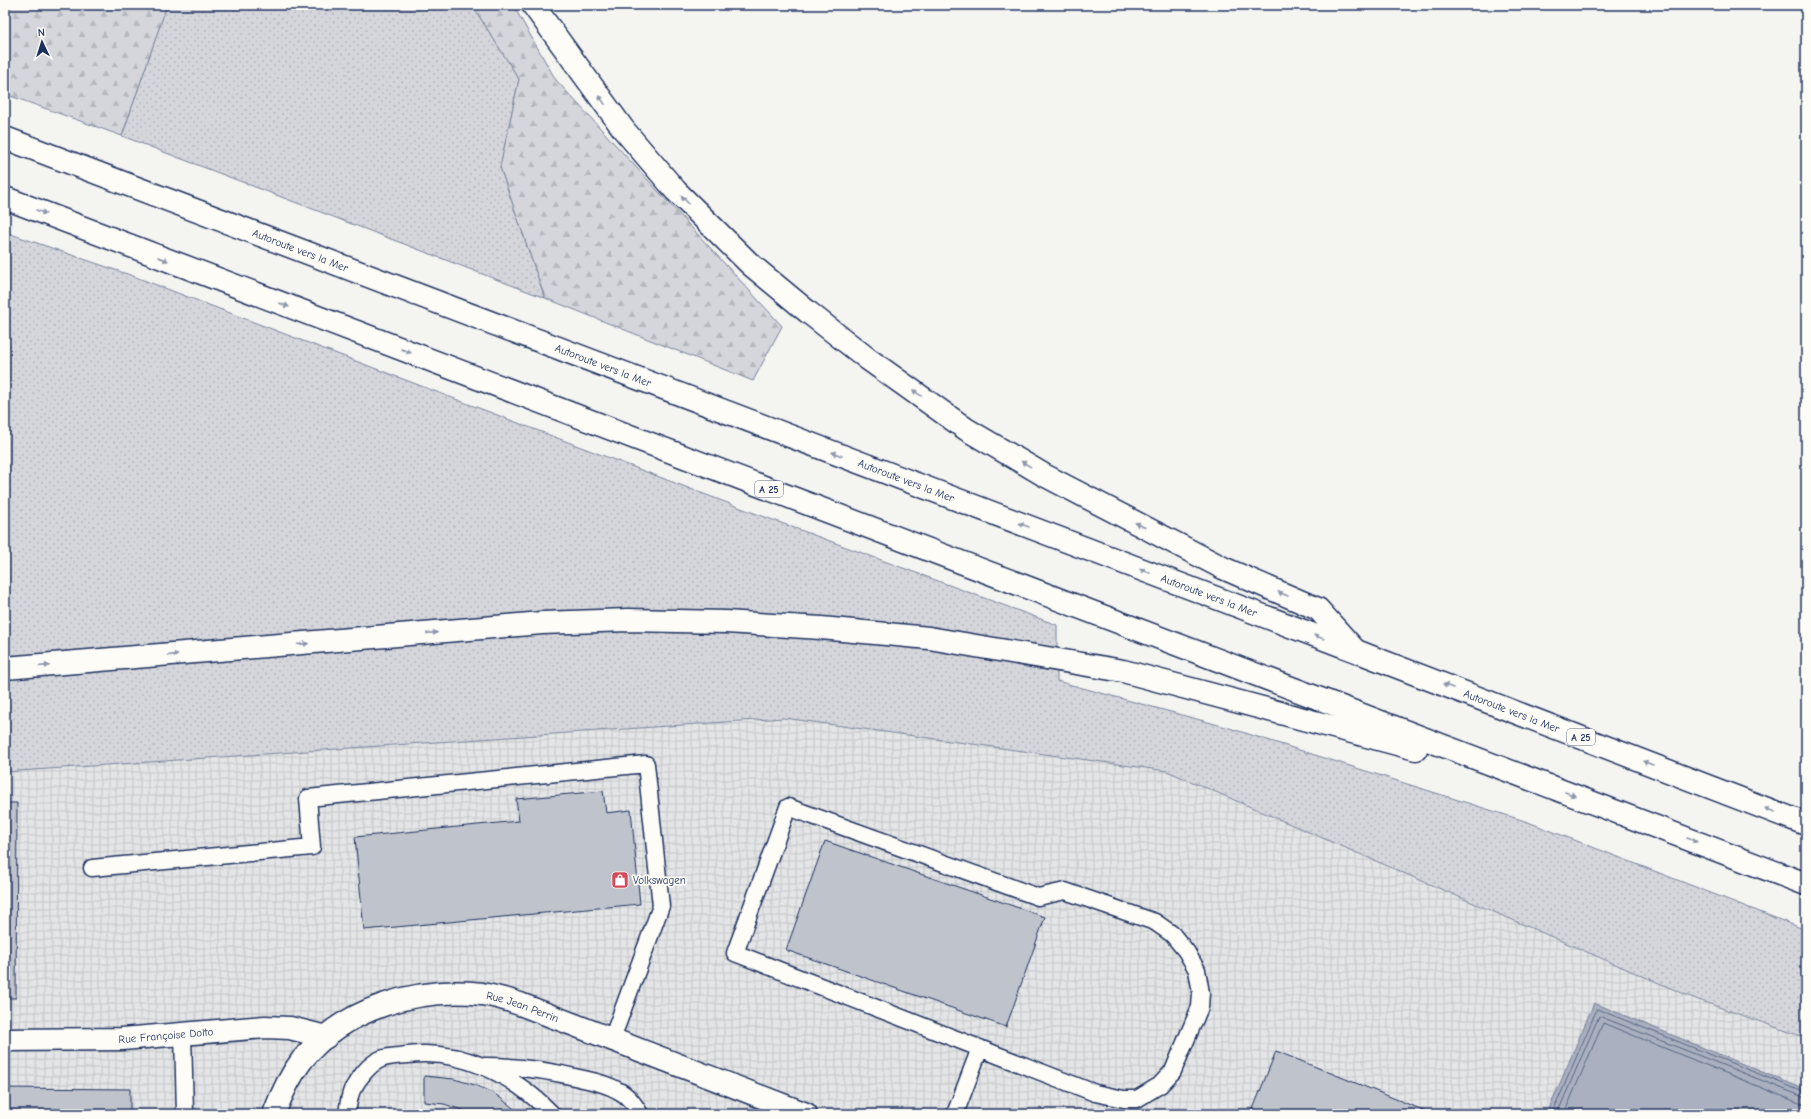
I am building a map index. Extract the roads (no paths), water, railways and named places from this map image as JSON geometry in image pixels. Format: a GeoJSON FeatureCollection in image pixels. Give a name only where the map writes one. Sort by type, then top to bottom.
{"type":"FeatureCollection","features":[{"type":"Feature","properties":{"kind":"main road"},"geometry":{"type":"LineString","coordinates":[[533,5],[624,130],[676,191],[750,264],[808,312],[868,359],[966,429],[1044,475],[1223,568],[1318,609],[1356,651]]}},
{"type":"Feature","properties":{"kind":"main road","name":"Autoroute vers la Mer"},"geometry":{"type":"LineString","coordinates":[[5,138],[1356,651],[1806,824]]}},
{"type":"Feature","properties":{"kind":"main road","name":"A 25"},"geometry":{"type":"LineString","coordinates":[[5,198],[1806,884]]}},
{"type":"Feature","properties":{"kind":"main road"},"geometry":{"type":"LineString","coordinates":[[5,668],[542,623],[628,620],[726,622],[821,628],[929,638],[1123,671],[1534,780]]}},
{"type":"Feature","properties":{"kind":"main road","name":"Rue Jean Perrin"},"geometry":{"type":"LineString","coordinates":[[274,1114],[289,1080],[318,1042],[352,1020],[378,1006],[400,999],[445,993],[482,994],[520,1004],[806,1114]]}},
{"type":"Feature","properties":{"kind":"main road","name":"Rue Françoise Dolto"},"geometry":{"type":"LineString","coordinates":[[5,1040],[103,1040],[278,1027],[326,1037]]}},
{"type":"Feature","properties":{"kind":"lane"},"geometry":{"type":"LineString","coordinates":[[92,868],[312,847],[308,798],[646,764],[662,906],[612,1039]]}},
{"type":"Feature","properties":{"kind":"lane"},"geometry":{"type":"LineString","coordinates":[[788,806],[1038,897],[1065,891],[1155,922],[1172,934],[1186,951],[1197,970],[1202,992],[1200,1007],[1173,1071],[1160,1085],[1137,1099],[1124,1100],[1095,1093],[980,1048],[735,952],[788,806]]}},
{"type":"Feature","properties":{"kind":"lane"},"geometry":{"type":"LineString","coordinates":[[183,1034],[185,1114]]}},
{"type":"Feature","properties":{"kind":"lane"},"geometry":{"type":"LineString","coordinates":[[955,1114],[980,1048]]}},
{"type":"Feature","properties":{"kind":"lane"},"geometry":{"type":"LineString","coordinates":[[347,1114],[351,1091],[368,1068],[379,1060],[414,1054],[435,1053],[454,1056],[483,1066],[536,1098],[552,1114]]}},
{"type":"Feature","properties":{"kind":"lane"},"geometry":{"type":"LineString","coordinates":[[483,1066],[520,1066],[552,1071],[602,1083],[618,1090],[632,1100],[640,1114]]}},
{"type":"Feature","properties":{"kind":"water"},"geometry":{"type":"Polygon","coordinates":[[[1594,1003],[1806,1090],[1806,1114],[1547,1114],[1594,1003]]]}},
{"type":"Feature","properties":{"kind":"place","name":"Volkswagen"},"geometry":{"type":"Point","coordinates":[620,880]}}]}
